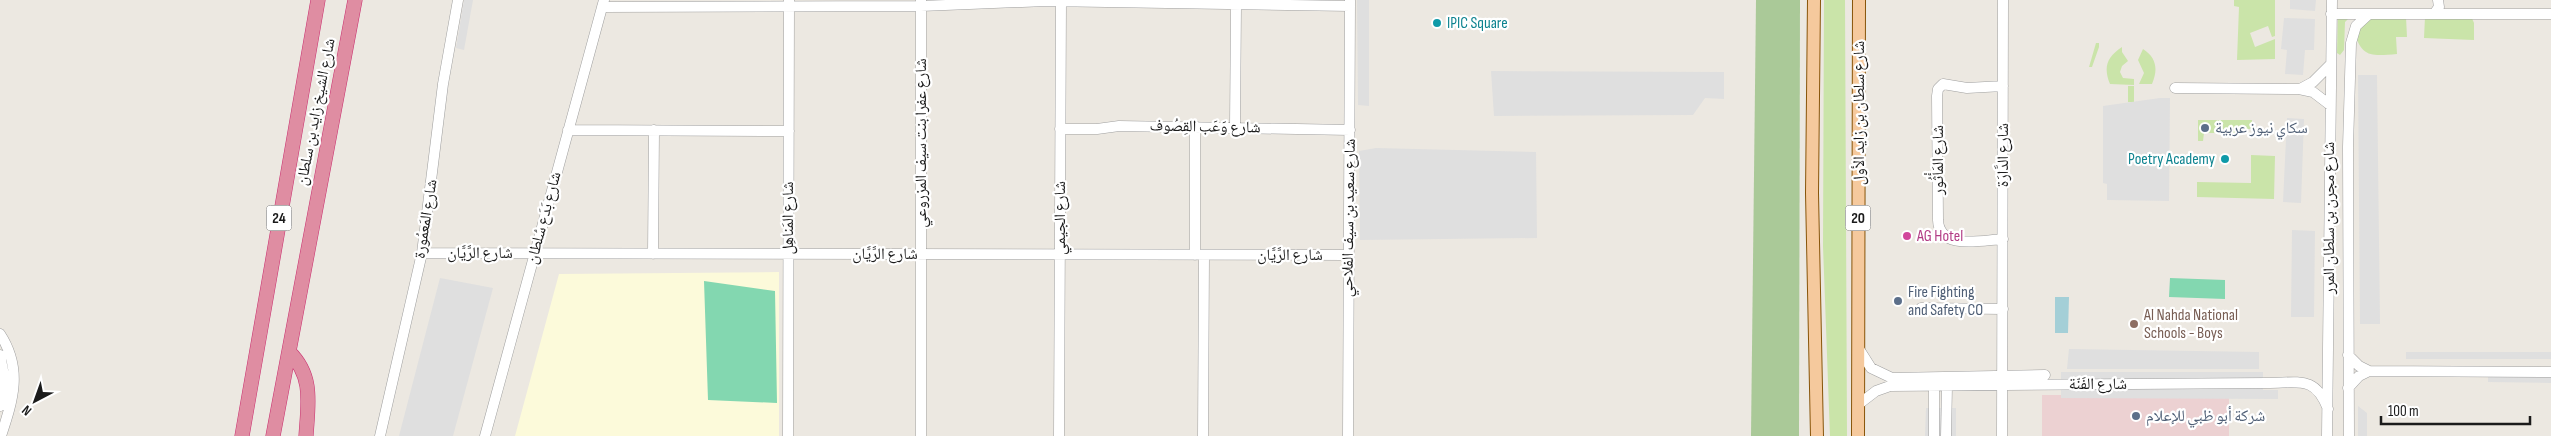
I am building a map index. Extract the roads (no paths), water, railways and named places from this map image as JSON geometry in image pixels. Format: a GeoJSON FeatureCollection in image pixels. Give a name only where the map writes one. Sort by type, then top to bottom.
{"type":"FeatureCollection","features":[{"type":"Feature","properties":{"kind":"highway","name":"شارع الشيخ زايد بن سلطان"},"geometry":{"type":"LineString","coordinates":[[242,436],[318,0]]}},
{"type":"Feature","properties":{"kind":"highway","name":"شارع الشيخ زايد بن سلطان"},"geometry":{"type":"LineString","coordinates":[[275,433],[355,0]]}},
{"type":"Feature","properties":{"kind":"highway"},"geometry":{"type":"LineString","coordinates":[[289,352],[301,366],[308,383],[306,436]]}},
{"type":"Feature","properties":{"kind":"main road"},"geometry":{"type":"LineString","coordinates":[[1814,0],[1812,193],[1817,436]]}},
{"type":"Feature","properties":{"kind":"main road","name":"شارع سلطان بن زايد الأول"},"geometry":{"type":"LineString","coordinates":[[1858,436],[1859,0]]}},
{"type":"Feature","properties":{"kind":"street","name":"شارع المَعمُورة"},"geometry":{"type":"LineString","coordinates":[[380,436],[422,253],[443,84],[458,0]]}},
{"type":"Feature","properties":{"kind":"street","name":"شارع الدَّارَة"},"geometry":{"type":"LineString","coordinates":[[2002,436],[2003,0]]}},
{"type":"Feature","properties":{"kind":"street","name":"شارع مجرن بن سلطان المرر"},"geometry":{"type":"LineString","coordinates":[[2327,436],[2332,0]]}},
{"type":"Feature","properties":{"kind":"street"},"geometry":{"type":"LineString","coordinates":[[2434,14],[2439,8],[2438,0]]}},
{"type":"Feature","properties":{"kind":"street"},"geometry":{"type":"LineString","coordinates":[[603,4],[1061,1],[1216,2],[1236,5],[1350,3]]}},
{"type":"Feature","properties":{"kind":"street","name":"شارع الجيمي"},"geometry":{"type":"LineString","coordinates":[[1060,436],[1061,1]]}},
{"type":"Feature","properties":{"kind":"street","name":"شارع المَناهِل"},"geometry":{"type":"LineString","coordinates":[[788,436],[789,3]]}},
{"type":"Feature","properties":{"kind":"street","name":"شارع عفرا بنت سيف المزروعي"},"geometry":{"type":"LineString","coordinates":[[920,436],[921,3]]}},
{"type":"Feature","properties":{"kind":"street","name":"شارع سعيد بن سيف الفلاحي"},"geometry":{"type":"LineString","coordinates":[[1348,436],[1350,3]]}},
{"type":"Feature","properties":{"kind":"street","name":"شارع بَدَع سُلطان"},"geometry":{"type":"LineString","coordinates":[[485,436],[603,4]]}},
{"type":"Feature","properties":{"kind":"street"},"geometry":{"type":"LineString","coordinates":[[1235,126],[1236,5]]}},
{"type":"Feature","properties":{"kind":"street"},"geometry":{"type":"LineString","coordinates":[[2331,14],[2551,14]]}},
{"type":"Feature","properties":{"kind":"street","name":"شارع مجرن بن سلطان المرر"},"geometry":{"type":"LineString","coordinates":[[2349,436],[2349,76],[2353,32],[2359,22],[2369,14]]}},
{"type":"Feature","properties":{"kind":"street"},"geometry":{"type":"LineString","coordinates":[[2299,89],[2313,82],[2330,69],[2349,76]]}},
{"type":"Feature","properties":{"kind":"street","name":"شارع المَأْثُور"},"geometry":{"type":"LineString","coordinates":[[2003,240],[1957,242],[1945,238],[1941,233],[1938,220],[1937,92],[1940,86],[1947,84],[1967,88],[2004,86]]}},
{"type":"Feature","properties":{"kind":"street"},"geometry":{"type":"LineString","coordinates":[[2175,88],[2299,89],[2319,95],[2330,105]]}},
{"type":"Feature","properties":{"kind":"street","name":"شارع وَعَب القِصُوف"},"geometry":{"type":"LineString","coordinates":[[1060,129],[1098,129],[1119,126],[1235,126],[1350,130]]}},
{"type":"Feature","properties":{"kind":"street"},"geometry":{"type":"LineString","coordinates":[[1195,126],[1203,436]]}},
{"type":"Feature","properties":{"kind":"street"},"geometry":{"type":"LineString","coordinates":[[568,130],[789,131]]}},
{"type":"Feature","properties":{"kind":"street"},"geometry":{"type":"LineString","coordinates":[[653,254],[654,130]]}},
{"type":"Feature","properties":{"kind":"street","name":"شارع الرَّيَّان"},"geometry":{"type":"LineString","coordinates":[[422,253],[1348,255]]}},
{"type":"Feature","properties":{"kind":"street"},"geometry":{"type":"LineString","coordinates":[[1921,308],[2003,309]]}},
{"type":"Feature","properties":{"kind":"street"},"geometry":{"type":"LineString","coordinates":[[0,334],[13,360],[16,380],[13,401],[1,436]]}},
{"type":"Feature","properties":{"kind":"street","name":"شارع الفَنّة"},"geometry":{"type":"LineString","coordinates":[[1858,349],[1871,368],[1892,378],[2305,384],[2319,389],[2328,409]]}},
{"type":"Feature","properties":{"kind":"street"},"geometry":{"type":"LineString","coordinates":[[0,355],[5,380],[0,406]]}},
{"type":"Feature","properties":{"kind":"street"},"geometry":{"type":"LineString","coordinates":[[2348,355],[2359,366],[2369,371],[2551,372]]}},
{"type":"Feature","properties":{"kind":"street"},"geometry":{"type":"LineString","coordinates":[[2348,388],[2359,376],[2369,371]]}},
{"type":"Feature","properties":{"kind":"street","name":"شارع الفَنّة"},"geometry":{"type":"LineString","coordinates":[[1859,404],[1870,394],[1883,388],[1946,386],[2045,375]]}},
{"type":"Feature","properties":{"kind":"street"},"geometry":{"type":"LineString","coordinates":[[1934,386],[1934,436]]}},
{"type":"Feature","properties":{"kind":"street"},"geometry":{"type":"LineString","coordinates":[[1946,386],[1946,436]]}},
{"type":"Feature","properties":{"kind":"water"},"geometry":{"type":"Polygon","coordinates":[[[2055,297],[2069,297],[2068,333],[2055,333],[2055,297]]]}},
{"type":"Feature","properties":{"kind":"place","name":"IPIC Square"},"geometry":{"type":"Point","coordinates":[1437,23]}},
{"type":"Feature","properties":{"kind":"place","name":"سكاي نيوز عربية"},"geometry":{"type":"Point","coordinates":[2205,128]}},
{"type":"Feature","properties":{"kind":"place","name":"Poetry Academy"},"geometry":{"type":"Point","coordinates":[2225,159]}},
{"type":"Feature","properties":{"kind":"place","name":"AG Hotel"},"geometry":{"type":"Point","coordinates":[1907,236]}},
{"type":"Feature","properties":{"kind":"place","name":"Fire Fighting and Safety CO"},"geometry":{"type":"Point","coordinates":[1898,301]}},
{"type":"Feature","properties":{"kind":"place","name":"Al Nahda National Schools - Boys"},"geometry":{"type":"Point","coordinates":[2134,324]}},
{"type":"Feature","properties":{"kind":"place","name":"شركة أبو ظبي للإعلام"},"geometry":{"type":"Point","coordinates":[2136,416]}}]}
